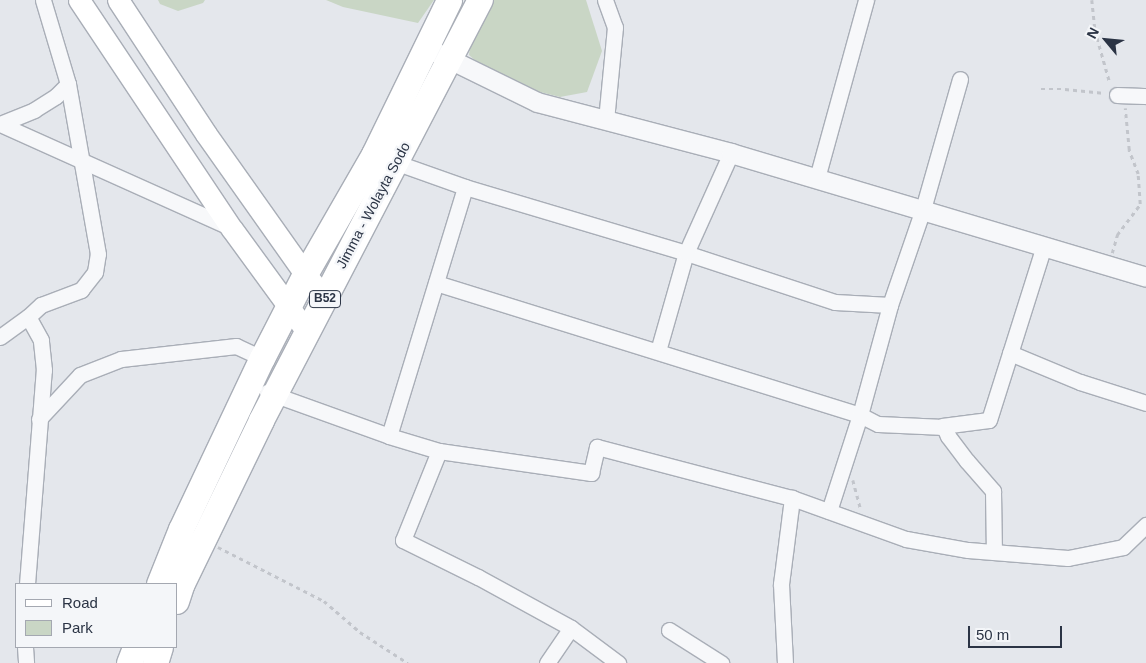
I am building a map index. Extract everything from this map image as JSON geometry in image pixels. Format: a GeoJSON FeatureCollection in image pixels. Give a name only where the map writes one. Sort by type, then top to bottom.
{"type":"FeatureCollection","features":[{"type":"Feature","properties":{"kind":"highway","name":"Jimma - Wolayta Sodo"},"geometry":{"type":"LineString","coordinates":[[178,596],[274,395],[325,298],[385,158],[427,48],[449,0]]}},
{"type":"Feature","properties":{"kind":"highway","name":"Jimma - Wolayta Sodo"},"geometry":{"type":"LineString","coordinates":[[159,583],[181,529],[262,358],[305,274],[385,158],[449,59],[480,0]]}},
{"type":"Feature","properties":{"kind":"highway"},"geometry":{"type":"LineString","coordinates":[[129,663],[135,648]]}},
{"type":"Feature","properties":{"kind":"highway"},"geometry":{"type":"LineString","coordinates":[[155,663],[160,648]]}},
{"type":"Feature","properties":{"kind":"main road"},"geometry":{"type":"LineString","coordinates":[[79,0],[232,229],[307,332]]}},
{"type":"Feature","properties":{"kind":"main road"},"geometry":{"type":"LineString","coordinates":[[118,0],[206,134],[305,274],[325,298]]}},
{"type":"Feature","properties":{"kind":"street"},"geometry":{"type":"LineString","coordinates":[[0,337],[41,305],[81,290],[95,272],[98,254],[68,84],[43,0]]}},
{"type":"Feature","properties":{"kind":"street"},"geometry":{"type":"LineString","coordinates":[[605,0],[615,27],[606,120]]}},
{"type":"Feature","properties":{"kind":"street"},"geometry":{"type":"LineString","coordinates":[[817,178],[866,0]]}},
{"type":"Feature","properties":{"kind":"street"},"geometry":{"type":"LineString","coordinates":[[427,48],[537,102],[731,153],[1146,277]]}},
{"type":"Feature","properties":{"kind":"street"},"geometry":{"type":"LineString","coordinates":[[829,511],[860,415],[890,304],[923,209],[960,79]]}},
{"type":"Feature","properties":{"kind":"street"},"geometry":{"type":"LineString","coordinates":[[68,84],[56,96],[34,110],[0,124],[232,229]]}},
{"type":"Feature","properties":{"kind":"street"},"geometry":{"type":"LineString","coordinates":[[1115,94],[1146,96]]}},
{"type":"Feature","properties":{"kind":"street"},"geometry":{"type":"LineString","coordinates":[[658,351],[686,253],[731,153]]}},
{"type":"Feature","properties":{"kind":"street"},"geometry":{"type":"LineString","coordinates":[[385,158],[465,187],[686,253],[835,302],[890,304]]}},
{"type":"Feature","properties":{"kind":"street"},"geometry":{"type":"LineString","coordinates":[[389,436],[465,187]]}},
{"type":"Feature","properties":{"kind":"street"},"geometry":{"type":"LineString","coordinates":[[436,283],[860,415],[878,424],[942,426],[989,420],[1044,246]]}},
{"type":"Feature","properties":{"kind":"street"},"geometry":{"type":"LineString","coordinates":[[27,583],[44,370],[41,340],[28,317]]}},
{"type":"Feature","properties":{"kind":"street"},"geometry":{"type":"LineString","coordinates":[[39,419],[80,375],[120,359],[236,346],[262,358]]}},
{"type":"Feature","properties":{"kind":"street"},"geometry":{"type":"LineString","coordinates":[[1010,353],[1080,382],[1146,403]]}},
{"type":"Feature","properties":{"kind":"street"},"geometry":{"type":"LineString","coordinates":[[251,384],[274,395],[389,436],[439,451],[591,473],[597,448],[792,498],[906,539],[968,550],[1068,558],[1123,547],[1146,525]]}},
{"type":"Feature","properties":{"kind":"street"},"geometry":{"type":"LineString","coordinates":[[942,426],[967,462],[993,491],[994,552]]}},
{"type":"Feature","properties":{"kind":"street"},"geometry":{"type":"LineString","coordinates":[[439,451],[403,540],[478,577],[571,628],[618,663]]}},
{"type":"Feature","properties":{"kind":"street"},"geometry":{"type":"LineString","coordinates":[[786,663],[781,584],[792,498]]}},
{"type":"Feature","properties":{"kind":"street"},"geometry":{"type":"LineString","coordinates":[[548,663],[571,628]]}},
{"type":"Feature","properties":{"kind":"street"},"geometry":{"type":"LineString","coordinates":[[669,630],[721,663]]}},
{"type":"Feature","properties":{"kind":"street"},"geometry":{"type":"LineString","coordinates":[[25,648],[26,663]]}},
{"type":"Feature","properties":{"kind":"path"},"geometry":{"type":"LineString","coordinates":[[1092,0],[1095,30],[1115,94],[1125,104],[1129,150],[1138,174],[1140,204],[1117,235],[1109,266]]}},
{"type":"Feature","properties":{"kind":"path"},"geometry":{"type":"LineString","coordinates":[[1041,89],[1064,89],[1115,94]]}},
{"type":"Feature","properties":{"kind":"path"},"geometry":{"type":"LineString","coordinates":[[846,458],[866,524]]}},
{"type":"Feature","properties":{"kind":"path"},"geometry":{"type":"LineString","coordinates":[[203,540],[324,601],[360,632],[408,663]]}},
{"type":"Feature","properties":{"kind":"green space"},"geometry":{"type":"Polygon","coordinates":[[[158,0],[205,0],[203,3],[178,11],[160,4],[158,0]]]}},
{"type":"Feature","properties":{"kind":"green space"},"geometry":{"type":"Polygon","coordinates":[[[326,0],[434,0],[418,23],[343,7],[326,0]]]}},
{"type":"Feature","properties":{"kind":"green space"},"geometry":{"type":"Polygon","coordinates":[[[486,0],[586,0],[602,51],[587,92],[560,97],[520,87],[487,71],[469,55],[472,30],[486,0]]]}}]}
